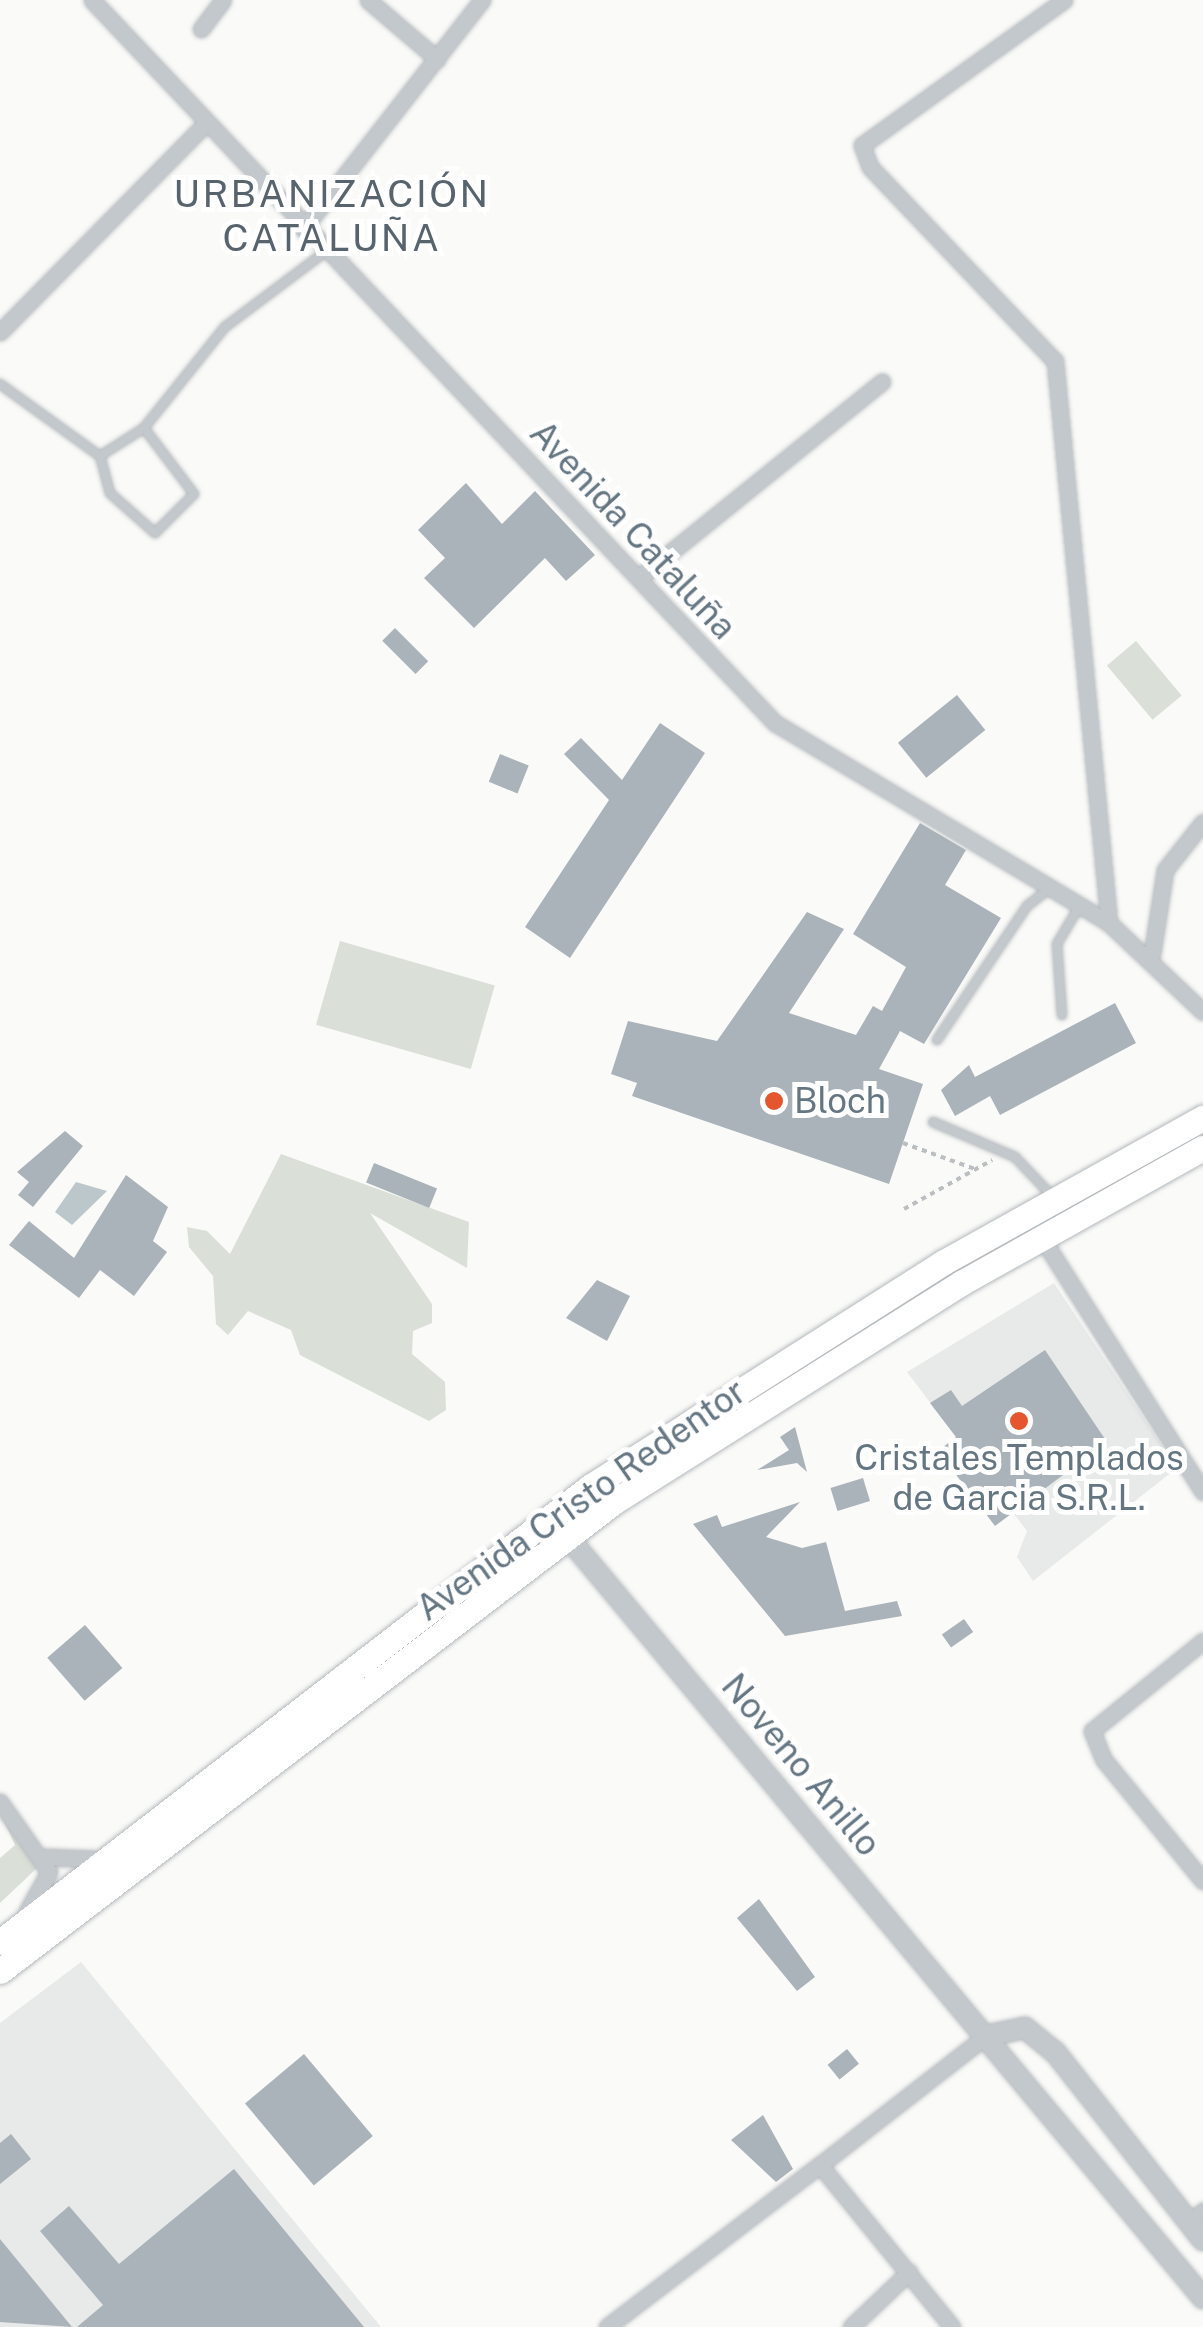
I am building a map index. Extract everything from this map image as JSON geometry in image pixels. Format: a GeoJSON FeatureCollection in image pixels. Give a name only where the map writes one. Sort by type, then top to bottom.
{"type":"FeatureCollection","features":[{"type":"Feature","properties":{"kind":"highway","name":"Avenida Cristo Redentor"},"geometry":{"type":"LineString","coordinates":[[9,1935],[591,1486],[1054,1198],[1203,1118]]}},
{"type":"Feature","properties":{"kind":"highway","name":"Avenida Cristo Redentor"},"geometry":{"type":"LineString","coordinates":[[0,1971],[566,1535],[1040,1236],[1203,1148]]}},
{"type":"Feature","properties":{"kind":"street"},"geometry":{"type":"LineString","coordinates":[[201,29],[223,0]]}},
{"type":"Feature","properties":{"kind":"street"},"geometry":{"type":"LineString","coordinates":[[368,0],[437,58]]}},
{"type":"Feature","properties":{"kind":"street"},"geometry":{"type":"LineString","coordinates":[[303,229],[482,0]]}},
{"type":"Feature","properties":{"kind":"street"},"geometry":{"type":"LineString","coordinates":[[1064,0],[862,145],[870,168],[1055,361],[1108,922]]}},
{"type":"Feature","properties":{"kind":"street","name":"Avenida Cataluña"},"geometry":{"type":"LineString","coordinates":[[98,2],[303,229],[640,577],[775,723],[1108,922],[1152,954],[1203,1012]]}},
{"type":"Feature","properties":{"kind":"street"},"geometry":{"type":"LineString","coordinates":[[0,332],[206,123]]}},
{"type":"Feature","properties":{"kind":"street"},"geometry":{"type":"LineString","coordinates":[[640,577],[882,382]]}},
{"type":"Feature","properties":{"kind":"street"},"geometry":{"type":"LineString","coordinates":[[1152,954],[1172,855],[1203,822]]}},
{"type":"Feature","properties":{"kind":"street"},"geometry":{"type":"LineString","coordinates":[[1040,1236],[1195,1455],[1203,1492]]}},
{"type":"Feature","properties":{"kind":"street","name":"Noveno Anillo"},"geometry":{"type":"LineString","coordinates":[[566,1535],[1203,2298]]}},
{"type":"Feature","properties":{"kind":"street"},"geometry":{"type":"LineString","coordinates":[[1203,1641],[1092,1731],[1104,1760],[1203,1881]]}},
{"type":"Feature","properties":{"kind":"street"},"geometry":{"type":"LineString","coordinates":[[0,1802],[45,1857],[49,1872],[9,1935]]}},
{"type":"Feature","properties":{"kind":"street"},"geometry":{"type":"LineString","coordinates":[[45,1857],[80,1864],[113,1855]]}},
{"type":"Feature","properties":{"kind":"street"},"geometry":{"type":"LineString","coordinates":[[607,2327],[986,2036],[1025,2028],[1055,2052],[1197,2216],[1203,2240]]}},
{"type":"Feature","properties":{"kind":"street"},"geometry":{"type":"LineString","coordinates":[[820,2165],[952,2327]]}},
{"type":"Feature","properties":{"kind":"street"},"geometry":{"type":"LineString","coordinates":[[851,2327],[909,2272]]}},
{"type":"Feature","properties":{"kind":"lane"},"geometry":{"type":"LineString","coordinates":[[100,456],[144,428],[225,327],[325,252]]}},
{"type":"Feature","properties":{"kind":"lane"},"geometry":{"type":"LineString","coordinates":[[0,384],[100,456],[130,517],[163,530],[194,494],[144,428]]}},
{"type":"Feature","properties":{"kind":"lane"},"geometry":{"type":"LineString","coordinates":[[937,1040],[1027,906],[1049,889]]}},
{"type":"Feature","properties":{"kind":"lane"},"geometry":{"type":"LineString","coordinates":[[1062,1014],[1057,944],[1080,907]]}},
{"type":"Feature","properties":{"kind":"lane"},"geometry":{"type":"LineString","coordinates":[[933,1122],[1005,1152],[1054,1198]]}},
{"type":"Feature","properties":{"kind":"path"},"geometry":{"type":"LineString","coordinates":[[903,1143],[975,1169]]}},
{"type":"Feature","properties":{"kind":"path"},"geometry":{"type":"LineString","coordinates":[[904,1209],[1005,1152]]}},
{"type":"Feature","properties":{"kind":"shaded area"},"geometry":{"type":"Polygon","coordinates":[[[1136,641],[1182,695],[1153,720],[1107,665],[1136,641]]]}},
{"type":"Feature","properties":{"kind":"shaded area"},"geometry":{"type":"Polygon","coordinates":[[[340,941],[495,985],[471,1069],[316,1025],[340,941]]]}},
{"type":"Feature","properties":{"kind":"shaded area"},"geometry":{"type":"Polygon","coordinates":[[[281,1154],[469,1222],[467,1268],[370,1213],[432,1304],[432,1323],[413,1331],[412,1354],[445,1382],[446,1410],[429,1421],[300,1355],[291,1330],[248,1311],[228,1335],[216,1324],[213,1276],[189,1247],[187,1227],[207,1231],[230,1254],[281,1154]]]}},
{"type":"Feature","properties":{"kind":"shaded area"},"geometry":{"type":"Polygon","coordinates":[[[76,1182],[107,1191],[72,1225],[55,1212],[76,1182]]]}},
{"type":"Feature","properties":{"kind":"shaded area"},"geometry":{"type":"Polygon","coordinates":[[[1054,1283],[1177,1468],[1033,1581],[1017,1557],[1027,1531],[907,1372],[1054,1283]]]}},
{"type":"Feature","properties":{"kind":"shaded area"},"geometry":{"type":"Polygon","coordinates":[[[0,1813],[37,1868],[0,1903],[0,1858],[15,1845],[0,1813]]]}},
{"type":"Feature","properties":{"kind":"shaded area"},"geometry":{"type":"Polygon","coordinates":[[[81,1962],[381,2327],[0,2327],[0,2023],[81,1962]]]}},
{"type":"Feature","properties":{"kind":"building"},"geometry":{"type":"Polygon","coordinates":[[[466,483],[502,524],[535,491],[595,555],[566,581],[545,558],[474,628],[424,578],[445,558],[418,530],[466,483]]]}},
{"type":"Feature","properties":{"kind":"building"},"geometry":{"type":"Polygon","coordinates":[[[395,628],[428,661],[416,674],[382,641],[395,628]]]}},
{"type":"Feature","properties":{"kind":"building"},"geometry":{"type":"Polygon","coordinates":[[[957,695],[985,730],[926,778],[898,743],[957,695]]]}},
{"type":"Feature","properties":{"kind":"building"},"geometry":{"type":"Polygon","coordinates":[[[660,723],[705,753],[570,958],[525,927],[609,800],[564,754],[581,738],[622,780],[660,723]]]}},
{"type":"Feature","properties":{"kind":"building"},"geometry":{"type":"Polygon","coordinates":[[[500,754],[529,766],[518,793],[489,782],[500,754]]]}},
{"type":"Feature","properties":{"kind":"building"},"geometry":{"type":"Polygon","coordinates":[[[920,823],[966,850],[945,885],[1001,918],[924,1044],[900,1031],[879,1069],[923,1084],[889,1184],[632,1096],[637,1083],[611,1074],[628,1021],[717,1041],[807,912],[844,929],[789,1013],[856,1035],[873,1006],[882,1011],[906,967],[853,934],[920,823]]]}},
{"type":"Feature","properties":{"kind":"building"},"geometry":{"type":"Polygon","coordinates":[[[1115,1003],[1136,1043],[1000,1115],[990,1096],[955,1116],[941,1090],[969,1065],[975,1077],[1115,1003]]]}},
{"type":"Feature","properties":{"kind":"building"},"geometry":{"type":"Polygon","coordinates":[[[65,1131],[83,1146],[33,1207],[18,1195],[29,1182],[17,1172],[65,1131]]]}},
{"type":"Feature","properties":{"kind":"building"},"geometry":{"type":"Polygon","coordinates":[[[374,1163],[437,1188],[429,1208],[366,1182],[374,1163]]]}},
{"type":"Feature","properties":{"kind":"building"},"geometry":{"type":"Polygon","coordinates":[[[126,1175],[168,1207],[153,1241],[167,1252],[134,1296],[100,1270],[79,1298],[9,1245],[29,1221],[74,1258],[126,1175]]]}},
{"type":"Feature","properties":{"kind":"building"},"geometry":{"type":"Polygon","coordinates":[[[597,1280],[630,1296],[607,1341],[566,1318],[597,1280]]]}},
{"type":"Feature","properties":{"kind":"building","name":"Cristales Templados de Garcia S.R.L."},"geometry":{"type":"Polygon","coordinates":[[[1045,1350],[1107,1442],[995,1526],[938,1451],[956,1437],[930,1403],[951,1390],[962,1406],[1045,1350]]]}},
{"type":"Feature","properties":{"kind":"building"},"geometry":{"type":"Polygon","coordinates":[[[795,1427],[807,1472],[797,1463],[757,1470],[789,1450],[780,1437],[795,1427]]]}},
{"type":"Feature","properties":{"kind":"building"},"geometry":{"type":"Polygon","coordinates":[[[863,1478],[870,1501],[838,1511],[830,1488],[863,1478]]]}},
{"type":"Feature","properties":{"kind":"building"},"geometry":{"type":"Polygon","coordinates":[[[800,1502],[766,1537],[802,1548],[826,1542],[845,1611],[897,1601],[902,1616],[785,1636],[693,1524],[717,1515],[722,1527],[800,1502]]]}},
{"type":"Feature","properties":{"kind":"building"},"geometry":{"type":"Polygon","coordinates":[[[964,1619],[973,1632],[951,1648],[942,1634],[964,1619]]]}},
{"type":"Feature","properties":{"kind":"building"},"geometry":{"type":"Polygon","coordinates":[[[85,1625],[122,1668],[85,1701],[47,1658],[85,1625]]]}},
{"type":"Feature","properties":{"kind":"building"},"geometry":{"type":"Polygon","coordinates":[[[759,1899],[815,1977],[797,1991],[737,1918],[759,1899]]]}},
{"type":"Feature","properties":{"kind":"building"},"geometry":{"type":"Polygon","coordinates":[[[847,2049],[859,2064],[840,2079],[828,2065],[847,2049]]]}},
{"type":"Feature","properties":{"kind":"building"},"geometry":{"type":"Polygon","coordinates":[[[304,2054],[373,2136],[314,2185],[245,2103],[304,2054]]]}},
{"type":"Feature","properties":{"kind":"building"},"geometry":{"type":"Polygon","coordinates":[[[763,2115],[793,2169],[776,2182],[731,2140],[763,2115]]]}},
{"type":"Feature","properties":{"kind":"building"},"geometry":{"type":"Polygon","coordinates":[[[11,2134],[31,2159],[0,2184],[0,2143],[11,2134]]]}},
{"type":"Feature","properties":{"kind":"building"},"geometry":{"type":"Polygon","coordinates":[[[234,2169],[364,2327],[77,2327],[103,2305],[40,2231],[69,2206],[119,2264],[234,2169]]]}},
{"type":"Feature","properties":{"kind":"building"},"geometry":{"type":"Polygon","coordinates":[[[0,2239],[72,2327],[0,2322],[0,2239]]]}},
{"type":"Feature","properties":{"kind":"place","name":"Bloch"},"geometry":{"type":"Point","coordinates":[774,1101]}},
{"type":"Feature","properties":{"kind":"place","name":"Cristales Templados de Garcia S.R.L."},"geometry":{"type":"Point","coordinates":[1019,1421]}},
{"type":"Feature","properties":{"kind":"district","name":"URBANIZACIÓN CATALUÑA"},"geometry":{"type":"Point","coordinates":[332,216]}}]}
